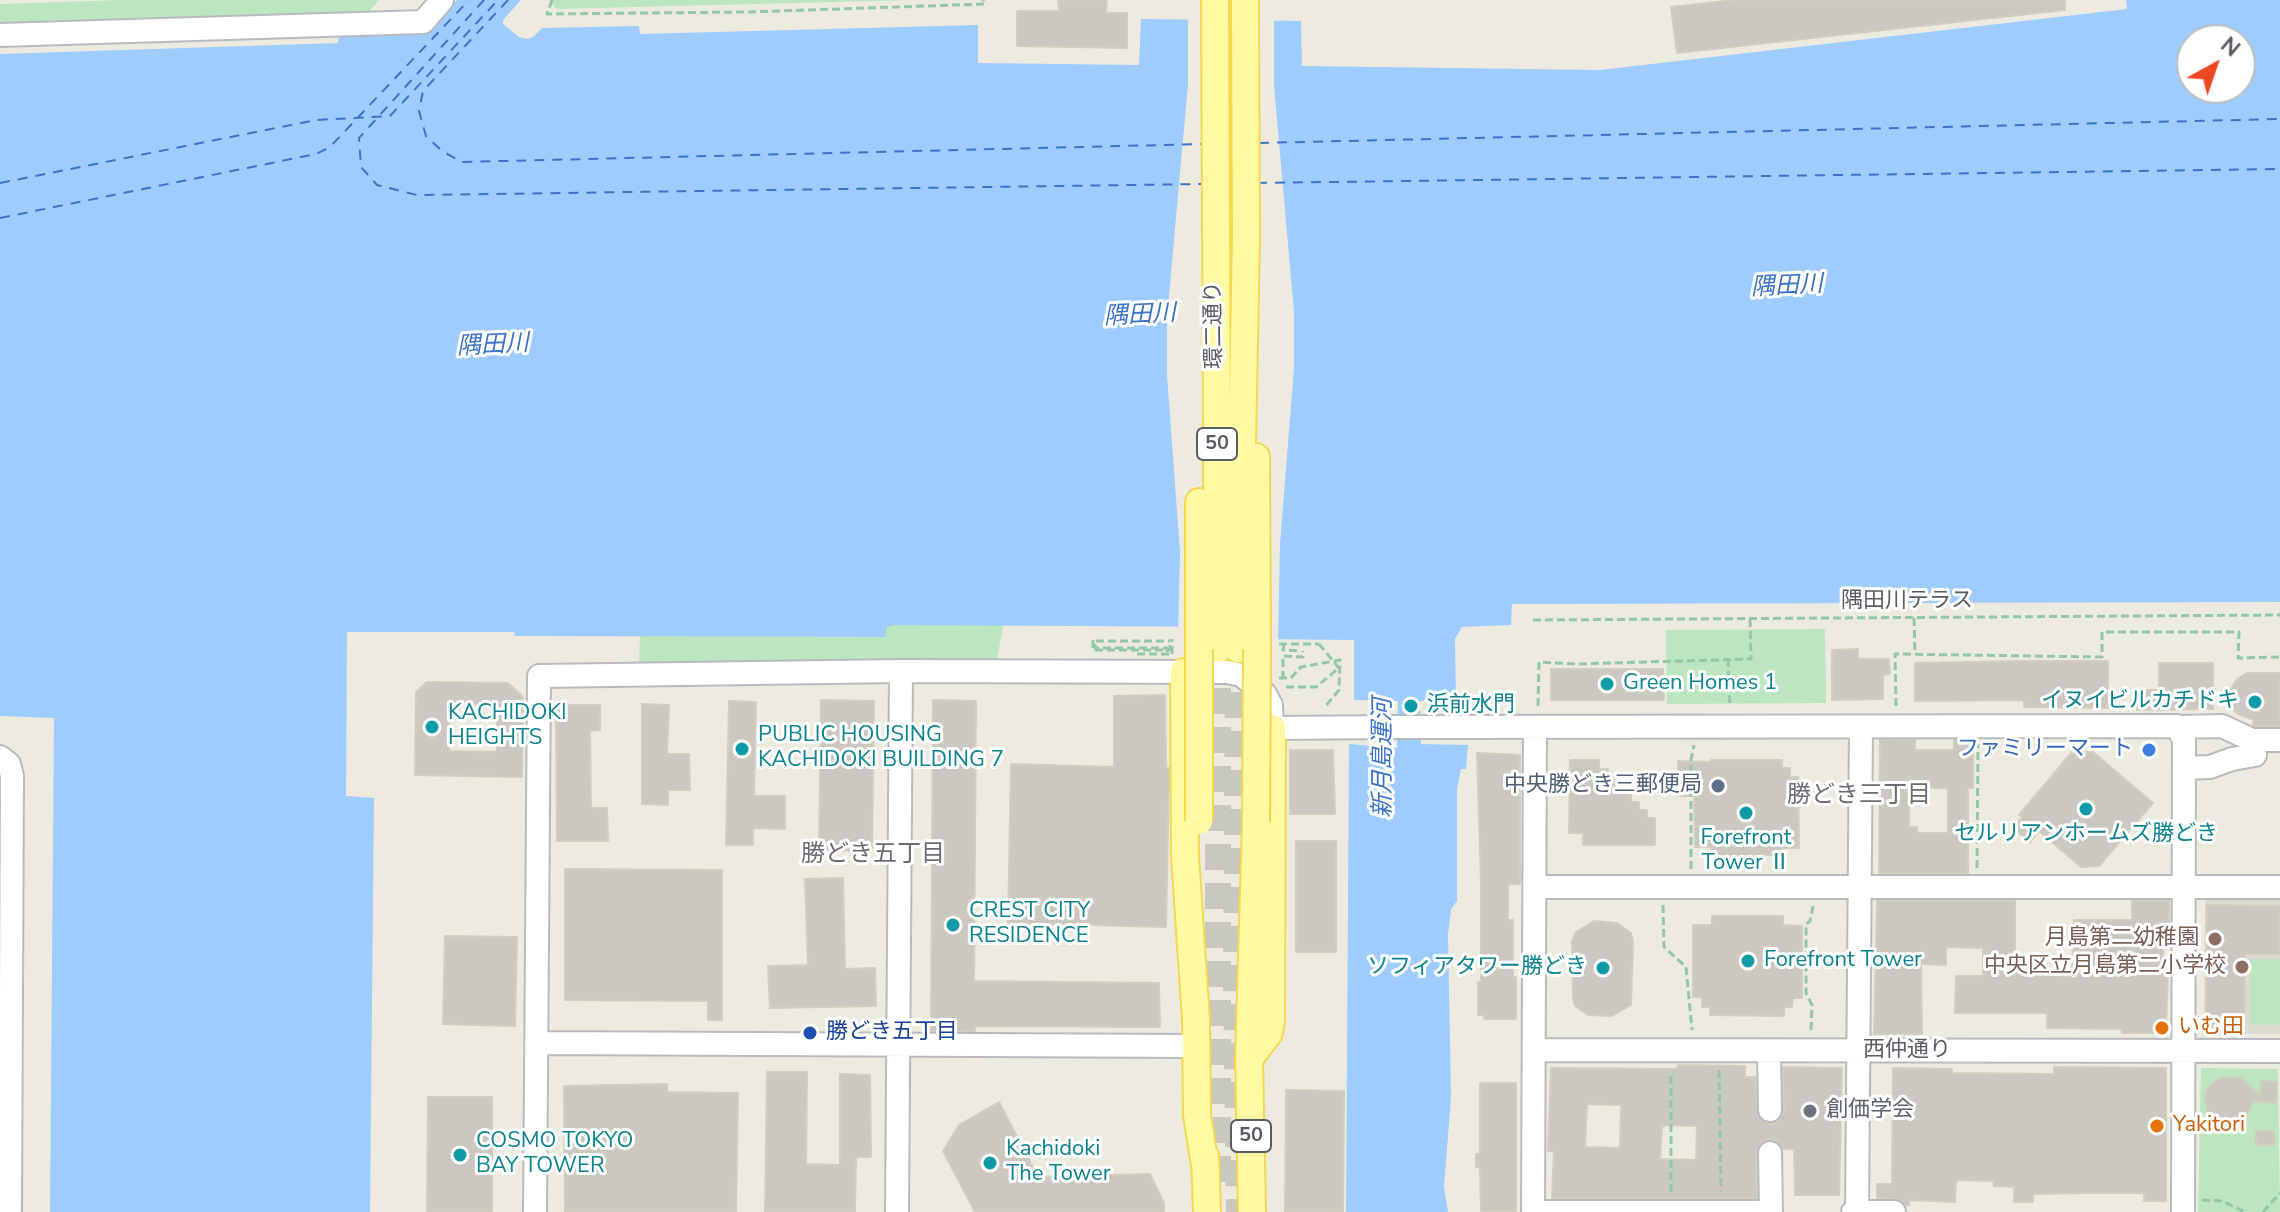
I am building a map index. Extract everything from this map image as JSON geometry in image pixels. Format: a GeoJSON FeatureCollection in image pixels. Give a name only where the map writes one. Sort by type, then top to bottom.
{"type":"FeatureCollection","features":[{"type":"Feature","properties":{"kind":"main road","name":"環二通り"},"geometry":{"type":"LineString","coordinates":[[1215,0],[1214,239],[1228,649],[1246,239],[1245,0]]}},
{"type":"Feature","properties":{"kind":"main road","name":"50"},"geometry":{"type":"LineString","coordinates":[[1207,1212],[1199,821],[1199,500],[1214,239]]}},
{"type":"Feature","properties":{"kind":"main road","name":"50"},"geometry":{"type":"LineString","coordinates":[[1246,239],[1258,501],[1256,822],[1249,1059],[1252,1212]]}},
{"type":"Feature","properties":{"kind":"main road"},"geometry":{"type":"LineString","coordinates":[[1184,672],[1185,856],[1197,1046],[1197,1115],[1206,1172]]}},
{"type":"Feature","properties":{"kind":"main road"},"geometry":{"type":"LineString","coordinates":[[1249,1059],[1269,1033],[1271,1019],[1272,728]]}},
{"type":"Feature","properties":{"kind":"street"},"geometry":{"type":"LineString","coordinates":[[0,35],[423,22],[442,0]]}},
{"type":"Feature","properties":{"kind":"street"},"geometry":{"type":"LineString","coordinates":[[897,1212],[901,671]]}},
{"type":"Feature","properties":{"kind":"street"},"geometry":{"type":"LineString","coordinates":[[535,1212],[539,676],[901,671],[1227,672],[1241,675],[1265,694],[1271,705],[1272,728],[1428,727],[1536,719],[1861,727],[2222,726],[2252,740],[2280,740]]}},
{"type":"Feature","properties":{"kind":"street"},"geometry":{"type":"LineString","coordinates":[[1536,719],[1533,1212],[1770,1212],[1770,1153]]}},
{"type":"Feature","properties":{"kind":"street"},"geometry":{"type":"LineString","coordinates":[[1861,727],[1855,1212],[1894,1212]]}},
{"type":"Feature","properties":{"kind":"street"},"geometry":{"type":"LineString","coordinates":[[2177,727],[2184,740],[2183,1051],[2188,1206]]}},
{"type":"Feature","properties":{"kind":"street"},"geometry":{"type":"LineString","coordinates":[[2184,768],[2210,767],[2255,755]]}},
{"type":"Feature","properties":{"kind":"street"},"geometry":{"type":"LineString","coordinates":[[0,757],[9,764],[12,776],[6,958],[10,1212]]}},
{"type":"Feature","properties":{"kind":"street"},"geometry":{"type":"LineString","coordinates":[[1535,887],[2280,887]]}},
{"type":"Feature","properties":{"kind":"street"},"geometry":{"type":"LineString","coordinates":[[536,1043],[1197,1046]]}},
{"type":"Feature","properties":{"kind":"street","name":"西仲通り"},"geometry":{"type":"LineString","coordinates":[[1534,1050],[2280,1051]]}},
{"type":"Feature","properties":{"kind":"street"},"geometry":{"type":"LineString","coordinates":[[1769,1051],[1770,1110]]}},
{"type":"Feature","properties":{"kind":"path"},"geometry":{"type":"LineString","coordinates":[[552,0],[547,14],[763,12],[985,4],[983,0]]}},
{"type":"Feature","properties":{"kind":"path","name":"隅田川テラス"},"geometry":{"type":"LineString","coordinates":[[1533,620],[2280,615]]}},
{"type":"Feature","properties":{"kind":"path"},"geometry":{"type":"LineString","coordinates":[[1536,719],[1539,662],[1575,664],[1751,659],[1750,618]]}},
{"type":"Feature","properties":{"kind":"path"},"geometry":{"type":"LineString","coordinates":[[1914,618],[1915,653]]}},
{"type":"Feature","properties":{"kind":"path"},"geometry":{"type":"LineString","coordinates":[[1896,712],[1895,654],[2102,657],[2102,632],[2239,632],[2238,658],[2280,657]]}},
{"type":"Feature","properties":{"kind":"path"},"geometry":{"type":"LineString","coordinates":[[1137,654],[1172,654],[1172,639],[1093,640],[1093,650],[1170,650],[1170,641],[1095,641],[1095,648],[1163,648]]}},
{"type":"Feature","properties":{"kind":"path"},"geometry":{"type":"LineString","coordinates":[[1283,676],[1283,656],[1303,657],[1303,651],[1283,650],[1284,644],[1319,644],[1339,668],[1316,687],[1290,687]]}},
{"type":"Feature","properties":{"kind":"path"},"geometry":{"type":"LineString","coordinates":[[1728,659],[1731,713]]}},
{"type":"Feature","properties":{"kind":"path"},"geometry":{"type":"LineString","coordinates":[[1275,678],[1291,678],[1301,667],[1340,660],[1339,690],[1324,706],[1324,714]]}},
{"type":"Feature","properties":{"kind":"path"},"geometry":{"type":"LineString","coordinates":[[1977,887],[1978,736]]}},
{"type":"Feature","properties":{"kind":"path"},"geometry":{"type":"LineString","coordinates":[[1691,877],[1691,760],[1695,741]]}},
{"type":"Feature","properties":{"kind":"path"},"geometry":{"type":"LineString","coordinates":[[1664,893],[1664,947],[1686,967],[1692,1038]]}},
{"type":"Feature","properties":{"kind":"path"},"geometry":{"type":"LineString","coordinates":[[1810,1038],[1812,1005],[1806,993],[1806,924],[1812,915],[1813,894]]}},
{"type":"Feature","properties":{"kind":"path"},"geometry":{"type":"LineString","coordinates":[[1806,963],[1847,963]]}},
{"type":"Feature","properties":{"kind":"path"},"geometry":{"type":"LineString","coordinates":[[1671,1051],[1671,1212]]}},
{"type":"Feature","properties":{"kind":"path"},"geometry":{"type":"LineString","coordinates":[[1719,1051],[1721,1212]]}},
{"type":"Feature","properties":{"kind":"path"},"geometry":{"type":"LineString","coordinates":[[2263,1212],[2280,1193]]}},
{"type":"Feature","properties":{"kind":"path"},"geometry":{"type":"LineString","coordinates":[[2188,1206],[2222,1201],[2245,1212]]}},
{"type":"Feature","properties":{"kind":"shaded area","name":"中央区立月島第二小学校"},"geometry":{"type":"Polygon","coordinates":[[[2205,900],[2280,900],[2280,1034],[2204,1034],[2205,900]]]}},
{"type":"Feature","properties":{"kind":"green space"},"geometry":{"type":"Polygon","coordinates":[[[122,0],[379,0],[366,15],[0,26],[0,4],[122,0]]]}},
{"type":"Feature","properties":{"kind":"green space"},"geometry":{"type":"Polygon","coordinates":[[[549,0],[914,0],[557,9],[549,0]]]}},
{"type":"Feature","properties":{"kind":"green space"},"geometry":{"type":"Polygon","coordinates":[[[889,625],[1003,625],[997,661],[886,659],[885,666],[639,666],[640,636],[884,637],[889,625]]]}},
{"type":"Feature","properties":{"kind":"green space"},"geometry":{"type":"Polygon","coordinates":[[[1825,629],[1826,703],[1667,704],[1666,630],[1825,629]]]}},
{"type":"Feature","properties":{"kind":"green space"},"geometry":{"type":"Polygon","coordinates":[[[2250,959],[2280,959],[2280,1025],[2250,1025],[2250,959]]]}},
{"type":"Feature","properties":{"kind":"green space"},"geometry":{"type":"Polygon","coordinates":[[[2201,1068],[2278,1069],[2280,1212],[2198,1212],[2201,1068]]]}},
{"type":"Feature","properties":{"kind":"water"},"geometry":{"type":"Polygon","coordinates":[[[457,0],[521,0],[503,24],[519,37],[528,39],[542,28],[639,26],[640,34],[978,25],[978,63],[1139,65],[1141,19],[1301,21],[1302,66],[1600,70],[2127,9],[2126,0],[2280,0],[2280,602],[1512,604],[1511,625],[1462,627],[1455,639],[1456,700],[1420,701],[1421,744],[1468,745],[1466,769],[1461,769],[1457,789],[1457,901],[1451,909],[1448,935],[1451,1097],[1444,1187],[1448,1212],[1346,1212],[1349,744],[1397,748],[1398,701],[1354,700],[1354,640],[1251,639],[1242,627],[896,625],[887,627],[885,637],[515,636],[514,632],[347,632],[346,796],[374,798],[370,1212],[50,1212],[54,718],[0,716],[0,54],[338,43],[339,35],[430,30],[457,0]]]}},
{"type":"Feature","properties":{"kind":"pier"},"geometry":{"type":"Polygon","coordinates":[[[1188,16],[1274,17],[1274,86],[1294,312],[1294,368],[1280,544],[1278,643],[1250,643],[1241,631],[1178,631],[1180,552],[1167,375],[1167,318],[1188,84],[1188,16]]]}},
{"type":"Feature","properties":{"kind":"building"},"geometry":{"type":"Polygon","coordinates":[[[1058,0],[1107,0],[1106,13],[1127,13],[1127,48],[1017,46],[1017,11],[1059,11],[1058,0]]]}},
{"type":"Feature","properties":{"kind":"building"},"geometry":{"type":"Polygon","coordinates":[[[1734,0],[2065,0],[2065,10],[1677,53],[1671,7],[1734,0]]]}},
{"type":"Feature","properties":{"kind":"building"},"geometry":{"type":"Polygon","coordinates":[[[1858,649],[1858,659],[1889,659],[1890,674],[1883,675],[1883,699],[1832,700],[1832,650],[1858,649]]]}},
{"type":"Feature","properties":{"kind":"building"},"geometry":{"type":"Polygon","coordinates":[[[2108,661],[2108,708],[2024,707],[2024,700],[1915,701],[1915,663],[2108,661]]]}},
{"type":"Feature","properties":{"kind":"building"},"geometry":{"type":"Polygon","coordinates":[[[2159,663],[2213,663],[2213,709],[2137,710],[2137,690],[2159,690],[2159,663]]]}},
{"type":"Feature","properties":{"kind":"building","name":"Green Homes 1"},"geometry":{"type":"Polygon","coordinates":[[[1551,669],[1663,669],[1664,700],[1551,700],[1551,669]]]}},
{"type":"Feature","properties":{"kind":"building","name":"イヌイビルカチドキ"},"geometry":{"type":"Polygon","coordinates":[[[2247,673],[2280,673],[2280,726],[2255,726],[2254,720],[2238,714],[2224,700],[2237,679],[2247,673]]]}},
{"type":"Feature","properties":{"kind":"building","name":"KACHIDOKI HEIGHTS"},"geometry":{"type":"Polygon","coordinates":[[[427,682],[508,683],[523,697],[522,777],[415,775],[416,692],[427,682]],[[449,705],[449,751],[497,752],[497,705],[449,705]]]}},
{"type":"Feature","properties":{"kind":"building"},"geometry":{"type":"Polygon","coordinates":[[[1165,695],[1166,768],[1169,768],[1166,927],[1008,923],[1011,764],[1114,767],[1114,696],[1165,695]]]}},
{"type":"Feature","properties":{"kind":"building"},"geometry":{"type":"Polygon","coordinates":[[[821,700],[874,701],[872,851],[819,850],[821,700]]]}},
{"type":"Feature","properties":{"kind":"building","name":"CREST CITY RESIDENCE"},"geometry":{"type":"Polygon","coordinates":[[[933,700],[976,701],[974,981],[1159,983],[1160,1027],[975,1026],[975,1031],[931,1031],[933,700]]]}},
{"type":"Feature","properties":{"kind":"building","name":"PUBLIC HOUSING KACHIDOKI BUILDING 7"},"geometry":{"type":"Polygon","coordinates":[[[729,701],[756,702],[754,796],[785,796],[785,829],[753,828],[753,845],[726,845],[729,701]]]}},
{"type":"Feature","properties":{"kind":"building"},"geometry":{"type":"Polygon","coordinates":[[[642,704],[669,705],[667,754],[689,754],[690,790],[668,790],[668,805],[642,804],[642,704]]]}},
{"type":"Feature","properties":{"kind":"building"},"geometry":{"type":"Polygon","coordinates":[[[556,705],[600,705],[600,730],[590,731],[591,808],[607,808],[608,841],[557,841],[556,705]]]}},
{"type":"Feature","properties":{"kind":"building"},"geometry":{"type":"Polygon","coordinates":[[[1880,740],[1915,740],[1915,750],[1954,750],[1954,740],[1973,740],[1973,788],[1968,788],[1968,873],[1879,873],[1880,740]],[[1909,788],[1909,827],[1917,827],[1917,833],[1948,833],[1948,788],[1909,788]]]}},
{"type":"Feature","properties":{"kind":"building"},"geometry":{"type":"Polygon","coordinates":[[[1290,750],[1333,750],[1335,814],[1290,814],[1290,750]]]}},
{"type":"Feature","properties":{"kind":"building","name":"セルリアンホームズ勝どき"},"geometry":{"type":"Polygon","coordinates":[[[2072,752],[2093,752],[2153,803],[2099,866],[2081,867],[2039,831],[2030,842],[2013,828],[2022,817],[2019,815],[2072,752]]]}},
{"type":"Feature","properties":{"kind":"building"},"geometry":{"type":"Polygon","coordinates":[[[1477,753],[1520,755],[1520,884],[1508,884],[1508,920],[1513,920],[1516,1019],[1484,1019],[1484,1015],[1478,1015],[1481,883],[1477,753]]]}},
{"type":"Feature","properties":{"kind":"building"},"geometry":{"type":"Polygon","coordinates":[[[1570,760],[1599,760],[1599,769],[1608,769],[1608,776],[1616,777],[1616,784],[1623,784],[1623,794],[1631,794],[1631,802],[1639,802],[1639,810],[1647,810],[1647,818],[1655,818],[1655,845],[1583,845],[1583,833],[1569,833],[1570,760]]]}},
{"type":"Feature","properties":{"kind":"building","name":"Forefront Tower Ⅱ"},"geometry":{"type":"Polygon","coordinates":[[[1782,760],[1782,768],[1790,768],[1790,777],[1798,777],[1799,848],[1781,848],[1781,855],[1711,856],[1711,847],[1695,847],[1694,796],[1678,796],[1678,761],[1782,760]]]}},
{"type":"Feature","properties":{"kind":"building"},"geometry":{"type":"Polygon","coordinates":[[[1296,841],[1336,841],[1336,952],[1296,952],[1296,841]]]}},
{"type":"Feature","properties":{"kind":"building"},"geometry":{"type":"Polygon","coordinates":[[[565,869],[722,870],[722,1020],[708,1020],[708,1001],[565,1000],[565,869]]]}},
{"type":"Feature","properties":{"kind":"building"},"geometry":{"type":"Polygon","coordinates":[[[843,878],[845,969],[875,968],[876,1006],[770,1008],[768,966],[808,965],[805,879],[843,878]]]}},
{"type":"Feature","properties":{"kind":"building"},"geometry":{"type":"Polygon","coordinates":[[[1877,901],[2015,901],[2015,967],[2045,968],[2045,975],[2072,976],[2074,920],[2132,920],[2132,901],[2169,901],[2169,923],[2163,923],[2163,967],[2168,967],[2166,1030],[2122,1033],[2122,1029],[2047,1028],[2047,1013],[1955,1013],[1956,976],[1983,976],[1983,948],[1946,947],[1946,965],[1921,964],[1922,1034],[1874,1034],[1877,901]]]}},
{"type":"Feature","properties":{"kind":"building","name":"中央区立月島第二小学校"},"geometry":{"type":"Polygon","coordinates":[[[2207,905],[2280,906],[2280,954],[2245,954],[2244,1029],[2206,1029],[2207,905]]]}},
{"type":"Feature","properties":{"kind":"building","name":"Forefront Tower"},"geometry":{"type":"Polygon","coordinates":[[[1712,916],[1783,916],[1783,925],[1802,926],[1802,998],[1793,998],[1792,1007],[1784,1007],[1784,1016],[1710,1015],[1710,1007],[1702,1007],[1702,997],[1693,997],[1693,925],[1712,925],[1712,916]]]}},
{"type":"Feature","properties":{"kind":"building","name":"ソフィアタワー勝どき"},"geometry":{"type":"Polygon","coordinates":[[[1594,921],[1617,923],[1631,933],[1633,942],[1631,1005],[1612,1016],[1588,1015],[1575,1006],[1573,997],[1572,941],[1576,932],[1594,921]]]}},
{"type":"Feature","properties":{"kind":"building"},"geometry":{"type":"Polygon","coordinates":[[[445,936],[517,937],[515,1026],[443,1024],[445,936]]]}},
{"type":"Feature","properties":{"kind":"building"},"geometry":{"type":"Polygon","coordinates":[[[1678,1065],[1745,1066],[1745,1077],[1755,1077],[1758,1116],[1769,1124],[1778,1122],[1784,1111],[1783,1067],[1842,1068],[1839,1195],[1795,1195],[1794,1149],[1783,1149],[1771,1139],[1762,1141],[1756,1152],[1757,1198],[1552,1198],[1554,1151],[1548,1151],[1551,1068],[1677,1069],[1678,1065]],[[1587,1104],[1585,1147],[1620,1148],[1621,1105],[1587,1104]],[[1697,1126],[1662,1127],[1660,1159],[1696,1160],[1697,1126]]]}},
{"type":"Feature","properties":{"kind":"building"},"geometry":{"type":"Polygon","coordinates":[[[2054,1067],[2166,1068],[2166,1201],[2144,1201],[2144,1193],[2085,1193],[2033,1194],[2033,1202],[2014,1202],[2014,1187],[1994,1186],[1993,1181],[1956,1180],[1955,1202],[1909,1200],[1909,1205],[1906,1205],[1895,1198],[1877,1198],[1877,1184],[1892,1184],[1893,1068],[1952,1069],[1952,1073],[2054,1074],[2054,1067]]]}},
{"type":"Feature","properties":{"kind":"building"},"geometry":{"type":"Polygon","coordinates":[[[767,1072],[807,1072],[806,1164],[840,1165],[840,1074],[870,1075],[871,1157],[856,1157],[855,1212],[765,1212],[767,1072]]]}},
{"type":"Feature","properties":{"kind":"building"},"geometry":{"type":"Polygon","coordinates":[[[2239,1077],[2260,1095],[2261,1081],[2277,1082],[2276,1103],[2253,1101],[2245,1121],[2228,1127],[2227,1122],[2219,1122],[2208,1111],[2205,1098],[2207,1089],[2214,1082],[2221,1078],[2239,1077]]]}},
{"type":"Feature","properties":{"kind":"building"},"geometry":{"type":"Polygon","coordinates":[[[1480,1083],[1516,1083],[1516,1211],[1481,1211],[1480,1167],[1476,1167],[1476,1154],[1480,1154],[1480,1083]]]}},
{"type":"Feature","properties":{"kind":"building"},"geometry":{"type":"Polygon","coordinates":[[[667,1084],[667,1092],[738,1093],[736,1212],[565,1212],[564,1086],[667,1084]]]}},
{"type":"Feature","properties":{"kind":"building"},"geometry":{"type":"Polygon","coordinates":[[[1286,1090],[1344,1091],[1343,1212],[1285,1212],[1286,1090]]]}},
{"type":"Feature","properties":{"kind":"building","name":"COSMO TOKYO BAY TOWER"},"geometry":{"type":"Polygon","coordinates":[[[428,1097],[492,1097],[492,1212],[427,1212],[428,1097]]]}},
{"type":"Feature","properties":{"kind":"building","name":"Kachidoki The Tower"},"geometry":{"type":"Polygon","coordinates":[[[999,1102],[1038,1177],[1150,1174],[1164,1203],[1164,1212],[975,1212],[943,1151],[959,1125],[999,1102]]]}},
{"type":"Feature","properties":{"kind":"building"},"geometry":{"type":"Polygon","coordinates":[[[2256,1131],[2274,1131],[2274,1145],[2256,1145],[2256,1131]]]}},
{"type":"Feature","properties":{"kind":"ferry route"},"geometry":{"type":"LineString","coordinates":[[0,218],[316,154],[330,147],[469,0]]}},
{"type":"Feature","properties":{"kind":"ferry route"},"geometry":{"type":"LineString","coordinates":[[484,0],[359,138],[361,167],[377,185],[417,195],[1202,184]]}},
{"type":"Feature","properties":{"kind":"ferry route"},"geometry":{"type":"LineString","coordinates":[[0,183],[316,120],[390,116],[498,0]]}},
{"type":"Feature","properties":{"kind":"ferry route"},"geometry":{"type":"LineString","coordinates":[[508,0],[423,91],[419,111],[426,136],[442,151],[462,162],[1205,144]]}},
{"type":"Feature","properties":{"kind":"ferry route"},"geometry":{"type":"LineString","coordinates":[[1259,143],[2280,119]]}},
{"type":"Feature","properties":{"kind":"ferry route"},"geometry":{"type":"LineString","coordinates":[[1257,183],[2280,169]]}},
{"type":"Feature","properties":{"kind":"tunnel"},"geometry":{"type":"LineString","coordinates":[[1218,649],[1218,1188]]}},
{"type":"Feature","properties":{"kind":"tunnel"},"geometry":{"type":"LineString","coordinates":[[1238,653],[1236,971],[1239,1212]]}},
{"type":"Feature","properties":{"kind":"place","name":"Green Homes 1"},"geometry":{"type":"Point","coordinates":[1607,684]}},
{"type":"Feature","properties":{"kind":"place","name":"イヌイビルカチドキ"},"geometry":{"type":"Point","coordinates":[2255,702]}},
{"type":"Feature","properties":{"kind":"place","name":"浜前水門"},"geometry":{"type":"Point","coordinates":[1411,706]}},
{"type":"Feature","properties":{"kind":"place","name":"KACHIDOKI HEIGHTS"},"geometry":{"type":"Point","coordinates":[432,727]}},
{"type":"Feature","properties":{"kind":"place","name":"PUBLIC HOUSING KACHIDOKI BUILDING 7"},"geometry":{"type":"Point","coordinates":[742,749]}},
{"type":"Feature","properties":{"kind":"place","name":"ファミリーマート"},"geometry":{"type":"Point","coordinates":[2149,750]}},
{"type":"Feature","properties":{"kind":"place","name":"中央勝どき三郵便局"},"geometry":{"type":"Point","coordinates":[1718,786]}},
{"type":"Feature","properties":{"kind":"place","name":"セルリアンホームズ勝どき"},"geometry":{"type":"Point","coordinates":[2086,809]}},
{"type":"Feature","properties":{"kind":"place","name":"Forefront Tower Ⅱ"},"geometry":{"type":"Point","coordinates":[1746,813]}},
{"type":"Feature","properties":{"kind":"place","name":"CREST CITY RESIDENCE"},"geometry":{"type":"Point","coordinates":[953,925]}},
{"type":"Feature","properties":{"kind":"place","name":"月島第二幼稚園"},"geometry":{"type":"Point","coordinates":[2215,939]}},
{"type":"Feature","properties":{"kind":"place","name":"Forefront Tower"},"geometry":{"type":"Point","coordinates":[1748,961]}},
{"type":"Feature","properties":{"kind":"place","name":"中央区立月島第二小学校"},"geometry":{"type":"Point","coordinates":[2242,967]}},
{"type":"Feature","properties":{"kind":"place","name":"ソフィアタワー勝どき"},"geometry":{"type":"Point","coordinates":[1603,968]}},
{"type":"Feature","properties":{"kind":"place","name":"いむ田"},"geometry":{"type":"Point","coordinates":[2162,1028]}},
{"type":"Feature","properties":{"kind":"place","name":"勝どき五丁目"},"geometry":{"type":"Point","coordinates":[810,1033]}},
{"type":"Feature","properties":{"kind":"place","name":"創価学会"},"geometry":{"type":"Point","coordinates":[1810,1111]}},
{"type":"Feature","properties":{"kind":"place","name":"Yakitori"},"geometry":{"type":"Point","coordinates":[2157,1126]}},
{"type":"Feature","properties":{"kind":"place","name":"COSMO TOKYO BAY TOWER"},"geometry":{"type":"Point","coordinates":[460,1155]}},
{"type":"Feature","properties":{"kind":"place","name":"Kachidoki The Tower"},"geometry":{"type":"Point","coordinates":[990,1163]}},
{"type":"Feature","properties":{"kind":"district","name":"勝どき三丁目"},"geometry":{"type":"Point","coordinates":[1859,796]}},
{"type":"Feature","properties":{"kind":"district","name":"勝どき五丁目"},"geometry":{"type":"Point","coordinates":[873,855]}},
{"type":"Feature","properties":{"kind":"water label","name":"隅田川"},"geometry":{"type":"Point","coordinates":[1787,287]}},
{"type":"Feature","properties":{"kind":"water label","name":"隅田川"},"geometry":{"type":"Point","coordinates":[1140,316]}},
{"type":"Feature","properties":{"kind":"water label","name":"隅田川"},"geometry":{"type":"Point","coordinates":[493,346]}},
{"type":"Feature","properties":{"kind":"water label","name":"新月島運河"},"geometry":{"type":"Point","coordinates":[1384,758]}}]}
